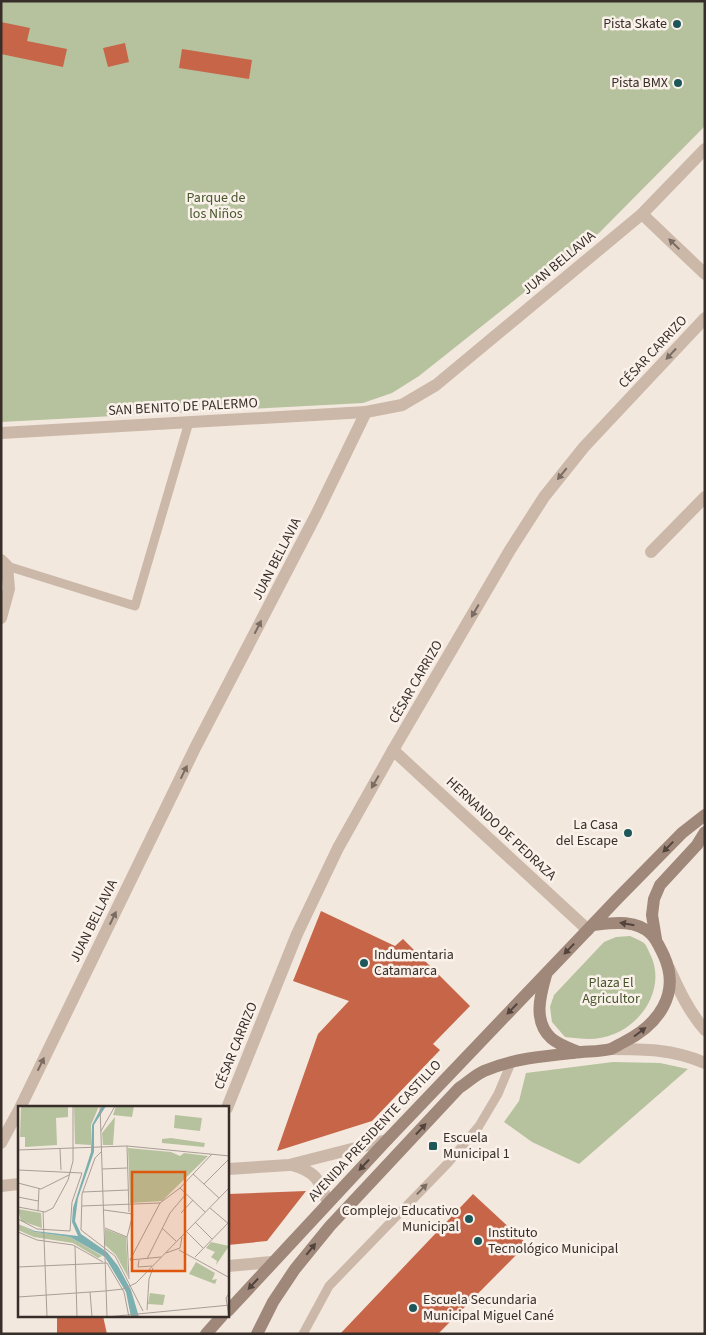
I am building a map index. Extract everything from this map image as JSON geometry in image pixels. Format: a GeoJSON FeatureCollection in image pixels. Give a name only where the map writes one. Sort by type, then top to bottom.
{"type":"FeatureCollection","features":[{"type":"Feature","properties":{"kind":"main road"},"geometry":{"type":"LineString","coordinates":[[579,1052],[550,1037],[543,1027],[539,1004],[546,974],[682,833],[705,816]]}},
{"type":"Feature","properties":{"kind":"main road"},"geometry":{"type":"LineString","coordinates":[[257,1334],[273,1302],[295,1269],[336,1219],[459,1088],[483,1072],[510,1063],[540,1057],[610,1049],[644,1030],[657,1016],[666,1002],[670,984],[669,968],[656,939],[652,915],[654,899],[660,885],[697,845],[705,832]]}},
{"type":"Feature","properties":{"kind":"main road"},"geometry":{"type":"LineString","coordinates":[[590,928],[619,922],[640,927],[648,931],[656,939]]}},
{"type":"Feature","properties":{"kind":"main road","name":"AVENIDA PRESIDENTE CASTILLO"},"geometry":{"type":"LineString","coordinates":[[229,1310],[387,1140],[546,974]]}},
{"type":"Feature","properties":{"kind":"main road"},"geometry":{"type":"LineString","coordinates":[[206,1334],[220,1318]]}},
{"type":"Feature","properties":{"kind":"street","name":"JUAN BELLAVIA"},"geometry":{"type":"LineString","coordinates":[[20,1106],[195,748],[317,513],[366,412],[402,405],[436,385],[642,214],[705,149]]}},
{"type":"Feature","properties":{"kind":"street"},"geometry":{"type":"LineString","coordinates":[[642,214],[705,274]]}},
{"type":"Feature","properties":{"kind":"street","name":"CÉSAR CARRIZO"},"geometry":{"type":"LineString","coordinates":[[228,1106],[298,934],[338,848],[510,550],[544,497],[584,447],[705,318]]}},
{"type":"Feature","properties":{"kind":"street","name":"SAN BENITO DE PALERMO"},"geometry":{"type":"LineString","coordinates":[[1,433],[366,412]]}},
{"type":"Feature","properties":{"kind":"street"},"geometry":{"type":"LineString","coordinates":[[652,552],[705,497]]}},
{"type":"Feature","properties":{"kind":"street"},"geometry":{"type":"LineString","coordinates":[[1,618],[10,590],[4,563]]}},
{"type":"Feature","properties":{"kind":"street","name":"HERNANDO DE PEDRAZA"},"geometry":{"type":"LineString","coordinates":[[393,750],[590,928]]}},
{"type":"Feature","properties":{"kind":"street"},"geometry":{"type":"LineString","coordinates":[[669,968],[682,998],[705,1030]]}},
{"type":"Feature","properties":{"kind":"street"},"geometry":{"type":"LineString","coordinates":[[610,1049],[649,1049],[683,1055],[705,1063]]}},
{"type":"Feature","properties":{"kind":"street","name":"JUAN BELLAVIA"},"geometry":{"type":"LineString","coordinates":[[1,1143],[18,1111]]}},
{"type":"Feature","properties":{"kind":"street"},"geometry":{"type":"LineString","coordinates":[[229,1168],[289,1165],[387,1140]]}},
{"type":"Feature","properties":{"kind":"street"},"geometry":{"type":"LineString","coordinates":[[289,1165],[306,1169],[316,1177],[328,1203]]}},
{"type":"Feature","properties":{"kind":"street"},"geometry":{"type":"LineString","coordinates":[[1,1186],[18,1184]]}},
{"type":"Feature","properties":{"kind":"street"},"geometry":{"type":"LineString","coordinates":[[229,1266],[272,1262]]}},
{"type":"Feature","properties":{"kind":"lane"},"geometry":{"type":"LineString","coordinates":[[4,563],[135,606],[188,422]]}},
{"type":"Feature","properties":{"kind":"lane"},"geometry":{"type":"LineString","coordinates":[[303,1334],[330,1286],[448,1163],[479,1126],[498,1094],[510,1063]]}},
{"type":"Feature","properties":{"kind":"green space","name":"Parque de los Niños"},"geometry":{"type":"Polygon","coordinates":[[[1,1],[705,1],[705,126],[599,233],[419,376],[392,393],[363,403],[1,422],[1,1]]]}},
{"type":"Feature","properties":{"kind":"green space","name":"Plaza El Agricultor"},"geometry":{"type":"Polygon","coordinates":[[[630,936],[645,944],[655,968],[653,991],[643,1012],[625,1028],[602,1038],[565,1037],[552,1022],[550,1007],[554,995],[604,942],[616,937],[630,936]]]}},
{"type":"Feature","properties":{"kind":"green space"},"geometry":{"type":"Polygon","coordinates":[[[613,1062],[660,1063],[688,1069],[579,1164],[532,1142],[504,1122],[519,1101],[526,1073],[613,1062]]]}},
{"type":"Feature","properties":{"kind":"building"},"geometry":{"type":"Polygon","coordinates":[[[1,22],[30,28],[27,41],[67,49],[63,67],[1,54],[1,22]]]}},
{"type":"Feature","properties":{"kind":"building"},"geometry":{"type":"Polygon","coordinates":[[[125,43],[129,62],[108,67],[103,48],[125,43]]]}},
{"type":"Feature","properties":{"kind":"building"},"geometry":{"type":"Polygon","coordinates":[[[182,49],[252,60],[249,79],[179,68],[182,49]]]}},
{"type":"Feature","properties":{"kind":"building"},"geometry":{"type":"Polygon","coordinates":[[[321,911],[395,946],[403,939],[470,1006],[433,1044],[440,1050],[372,1121],[277,1151],[318,1034],[349,1001],[293,981],[321,911]]]}},
{"type":"Feature","properties":{"kind":"building"},"geometry":{"type":"Polygon","coordinates":[[[306,1191],[267,1241],[229,1245],[229,1194],[306,1191]]]}},
{"type":"Feature","properties":{"kind":"building"},"geometry":{"type":"Polygon","coordinates":[[[473,1194],[527,1244],[438,1334],[340,1334],[473,1194]]]}},
{"type":"Feature","properties":{"kind":"building"},"geometry":{"type":"Polygon","coordinates":[[[57,1318],[103,1318],[107,1334],[57,1334],[57,1318]]]}},
{"type":"Feature","properties":{"kind":"place","name":"Pista Skate"},"geometry":{"type":"Point","coordinates":[677,24]}},
{"type":"Feature","properties":{"kind":"place","name":"Pista BMX"},"geometry":{"type":"Point","coordinates":[678,83]}},
{"type":"Feature","properties":{"kind":"place","name":"La Casa del Escape"},"geometry":{"type":"Point","coordinates":[628,833]}},
{"type":"Feature","properties":{"kind":"place","name":"Indumentaria Catamarca"},"geometry":{"type":"Point","coordinates":[364,963]}},
{"type":"Feature","properties":{"kind":"place","name":"Escuela Municipal 1"},"geometry":{"type":"Point","coordinates":[433,1146]}},
{"type":"Feature","properties":{"kind":"place","name":"Complejo Educativo Municipal"},"geometry":{"type":"Point","coordinates":[469,1219]}},
{"type":"Feature","properties":{"kind":"place","name":"Instituto Tecnológico Municipal"},"geometry":{"type":"Point","coordinates":[478,1241]}},
{"type":"Feature","properties":{"kind":"place","name":"Escuela Secundaria Municipal Miguel Cané"},"geometry":{"type":"Point","coordinates":[413,1308]}}]}
